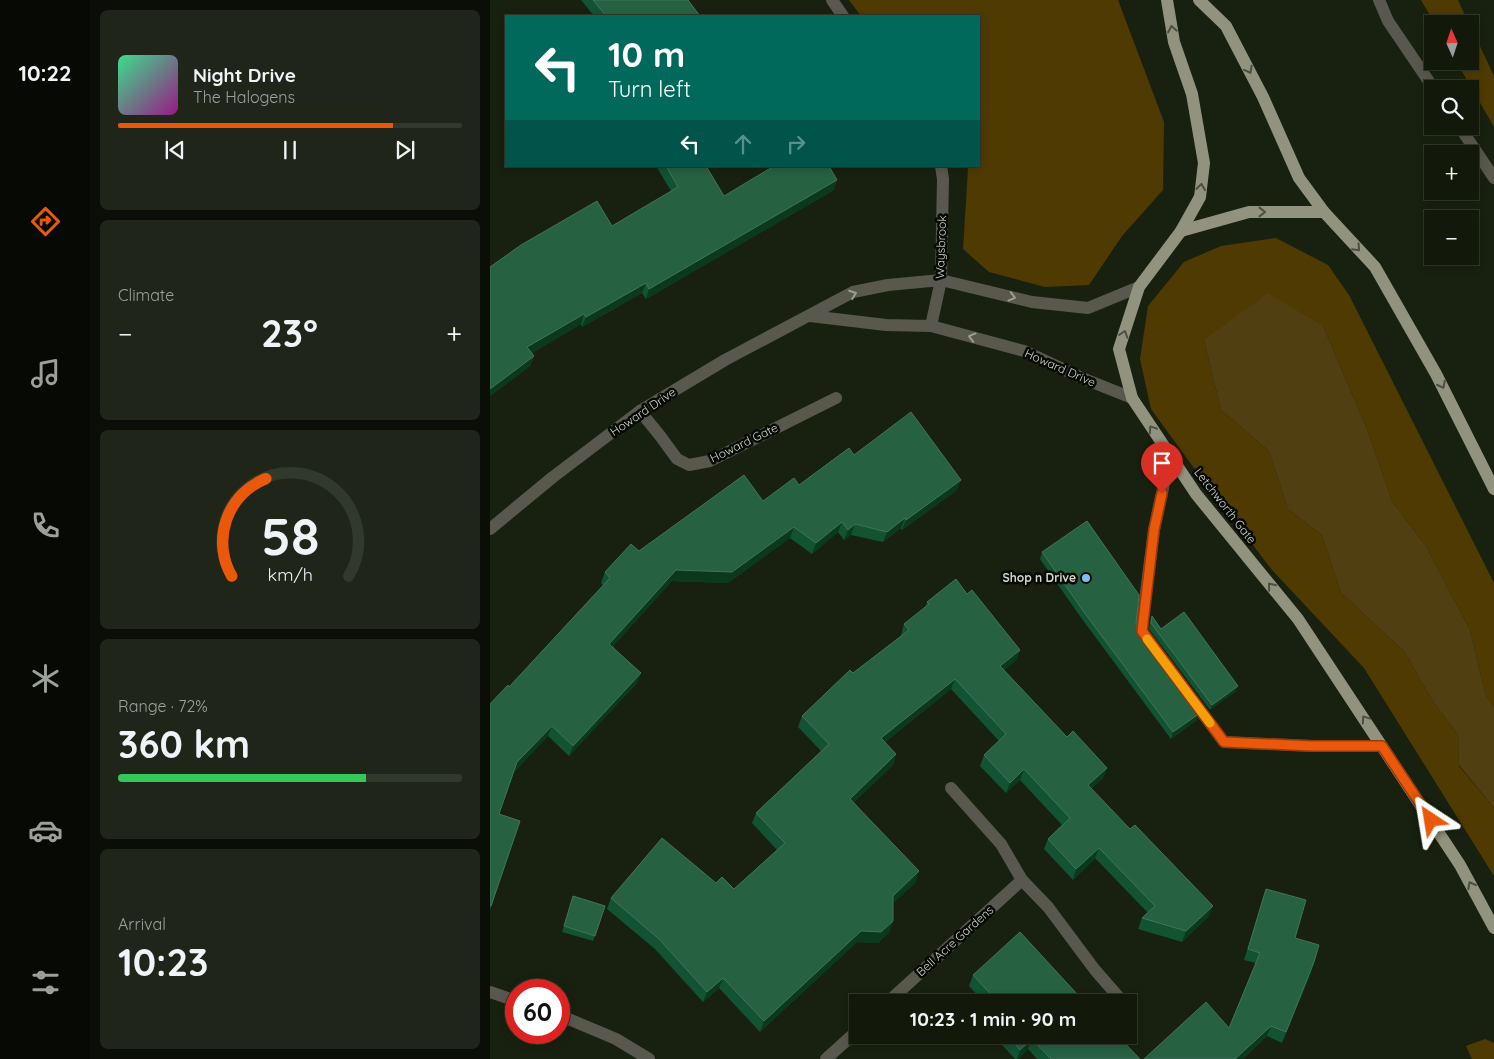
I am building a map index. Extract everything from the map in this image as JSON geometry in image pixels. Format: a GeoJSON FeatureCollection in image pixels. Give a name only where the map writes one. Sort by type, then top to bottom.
{"type":"FeatureCollection","features":[{"type":"Feature","properties":{"kind":"main road","name":"Letchworth Gate"},"geometry":{"type":"LineString","coordinates":[[1167,0],[1174,42],[1192,94],[1204,163],[1200,197],[1181,231],[1140,287],[1119,349],[1132,398],[1196,494],[1298,619],[1460,865],[1494,928]]}},
{"type":"Feature","properties":{"kind":"main road"},"geometry":{"type":"LineString","coordinates":[[1199,0],[1226,26],[1263,97],[1299,178],[1324,212],[1375,267],[1436,374],[1494,489]]}},
{"type":"Feature","properties":{"kind":"main road"},"geometry":{"type":"LineString","coordinates":[[1181,231],[1249,212],[1324,212]]}},
{"type":"Feature","properties":{"kind":"street"},"geometry":{"type":"LineString","coordinates":[[832,0],[842,15]]}},
{"type":"Feature","properties":{"kind":"street"},"geometry":{"type":"LineString","coordinates":[[1379,0],[1388,21],[1428,80]]}},
{"type":"Feature","properties":{"kind":"street"},"geometry":{"type":"LineString","coordinates":[[1465,135],[1494,178]]}},
{"type":"Feature","properties":{"kind":"street","name":"Waysbrook"},"geometry":{"type":"LineString","coordinates":[[931,326],[941,280],[943,179],[941,167]]}},
{"type":"Feature","properties":{"kind":"street","name":"Howard Drive"},"geometry":{"type":"LineString","coordinates":[[490,530],[553,477],[640,411],[725,360],[853,292],[888,285],[941,280],[1032,302],[1088,308],[1140,287]]}},
{"type":"Feature","properties":{"kind":"street","name":"Howard Drive"},"geometry":{"type":"LineString","coordinates":[[810,316],[886,325],[931,326],[1024,351],[1082,378],[1132,398]]}},
{"type":"Feature","properties":{"kind":"street","name":"Howard Gate"},"geometry":{"type":"LineString","coordinates":[[640,411],[662,437],[677,460],[689,465],[710,461],[836,398]]}},
{"type":"Feature","properties":{"kind":"street"},"geometry":{"type":"LineString","coordinates":[[1170,456],[1154,530],[1142,631],[1224,742],[1312,746],[1382,746]]}},
{"type":"Feature","properties":{"kind":"street"},"geometry":{"type":"LineString","coordinates":[[951,788],[1001,844],[1022,880],[1048,907],[1095,970],[1116,994]]}},
{"type":"Feature","properties":{"kind":"street","name":"Bell Acre Gardens"},"geometry":{"type":"LineString","coordinates":[[897,994],[1022,880]]}},
{"type":"Feature","properties":{"kind":"street"},"geometry":{"type":"LineString","coordinates":[[490,992],[505,997]]}},
{"type":"Feature","properties":{"kind":"street"},"geometry":{"type":"LineString","coordinates":[[570,1020],[616,1040],[649,1059]]}},
{"type":"Feature","properties":{"kind":"street"},"geometry":{"type":"LineString","coordinates":[[826,1059],[849,1038]]}},
{"type":"Feature","properties":{"kind":"shaded area"},"geometry":{"type":"Polygon","coordinates":[[[849,0],[1118,0],[1164,122],[1163,190],[1122,236],[1089,285],[1045,287],[989,272],[963,249],[967,167],[980,167],[980,15],[860,15],[849,0]]]}},
{"type":"Feature","properties":{"kind":"shaded area"},"geometry":{"type":"Polygon","coordinates":[[[1421,0],[1458,0],[1465,15],[1430,15],[1421,0]]]}},
{"type":"Feature","properties":{"kind":"shaded area"},"geometry":{"type":"Polygon","coordinates":[[[1479,44],[1494,76],[1494,127],[1479,101],[1479,80],[1467,80],[1461,70],[1479,70],[1479,44]]]}},
{"type":"Feature","properties":{"kind":"shaded area"},"geometry":{"type":"Polygon","coordinates":[[[1276,238],[1328,265],[1349,295],[1494,583],[1494,707],[1486,696],[1470,630],[1426,546],[1392,501],[1367,429],[1323,326],[1204,340],[1221,410],[1269,451],[1288,509],[1322,535],[1341,593],[1404,651],[1432,700],[1458,735],[1459,766],[1494,808],[1494,876],[1364,668],[1272,570],[1151,409],[1140,359],[1148,306],[1184,262],[1221,246],[1276,238]]]}},
{"type":"Feature","properties":{"kind":"shaded area"},"geometry":{"type":"Polygon","coordinates":[[[1268,293],[1323,326],[1367,429],[1392,501],[1426,546],[1470,630],[1486,696],[1494,707],[1494,808],[1459,765],[1458,735],[1432,700],[1404,651],[1341,593],[1322,535],[1288,509],[1269,451],[1221,410],[1204,340],[1268,293]]]}},
{"type":"Feature","properties":{"kind":"shaded area"},"geometry":{"type":"Polygon","coordinates":[[[1485,1039],[1494,1043],[1494,1059],[1472,1059],[1466,1046],[1485,1039]]]}},
{"type":"Feature","properties":{"kind":"building"},"geometry":{"type":"Polygon","coordinates":[[[593,0],[688,0],[699,15],[605,15],[593,0]]]}},
{"type":"Feature","properties":{"kind":"building"},"geometry":{"type":"Polygon","coordinates":[[[667,167],[707,167],[724,196],[772,167],[830,167],[837,180],[649,289],[646,283],[586,317],[584,314],[527,347],[534,356],[490,389],[490,267],[521,245],[597,201],[612,226],[678,187],[667,167]]]}},
{"type":"Feature","properties":{"kind":"building"},"geometry":{"type":"Polygon","coordinates":[[[911,412],[961,480],[887,532],[855,524],[848,530],[842,522],[816,543],[794,527],[732,572],[676,570],[609,644],[641,673],[573,746],[552,726],[517,762],[499,814],[520,821],[490,906],[490,704],[508,685],[509,687],[610,578],[605,572],[631,544],[639,551],[744,475],[763,501],[794,478],[799,485],[849,448],[854,455],[911,412]]]}},
{"type":"Feature","properties":{"kind":"building"},"geometry":{"type":"Polygon","coordinates":[[[1087,521],[1139,595],[1137,629],[1200,713],[1173,732],[1042,552],[1087,521]]]}},
{"type":"Feature","properties":{"kind":"building"},"geometry":{"type":"Polygon","coordinates":[[[956,579],[967,594],[972,590],[1020,650],[1000,666],[1067,737],[1073,731],[1107,768],[1088,785],[1130,829],[1135,825],[1213,906],[1186,931],[1142,918],[1155,906],[1099,848],[1076,869],[1048,839],[1070,818],[1024,769],[1010,783],[984,755],[1006,734],[955,679],[881,738],[896,754],[850,799],[919,871],[893,896],[893,921],[881,932],[861,931],[764,1021],[723,978],[707,992],[659,939],[611,898],[662,838],[716,883],[722,877],[734,889],[785,843],[756,813],[829,744],[802,716],[850,670],[853,673],[909,630],[904,624],[929,604],[927,602],[956,579]]]}},
{"type":"Feature","properties":{"kind":"building"},"geometry":{"type":"Polygon","coordinates":[[[1184,612],[1238,686],[1212,705],[1151,623],[1152,616],[1161,629],[1184,612]]]}},
{"type":"Feature","properties":{"kind":"building"},"geometry":{"type":"Polygon","coordinates":[[[1266,889],[1306,900],[1295,938],[1319,945],[1286,1032],[1271,1026],[1235,1059],[1144,1059],[1206,1002],[1229,1028],[1260,953],[1248,949],[1266,889]]]}},
{"type":"Feature","properties":{"kind":"building"},"geometry":{"type":"Polygon","coordinates":[[[573,896],[605,906],[595,936],[564,926],[573,896]]]}},
{"type":"Feature","properties":{"kind":"building"},"geometry":{"type":"Polygon","coordinates":[[[1020,932],[1077,994],[991,994],[973,975],[1020,932]]]}},
{"type":"Feature","properties":{"kind":"building"},"geometry":{"type":"Polygon","coordinates":[[[1015,1044],[1027,1044],[1020,1050],[1015,1044]]]}},
{"type":"Feature","properties":{"kind":"building"},"geometry":{"type":"Polygon","coordinates":[[[1037,1044],[1126,1044],[1140,1059],[1051,1059],[1037,1044]]]}},
{"type":"Feature","properties":{"kind":"slow traffic"},"geometry":{"type":"LineString","coordinates":[[1147,639],[1210,723]]}},
{"type":"Feature","properties":{"kind":"place","name":"Shop n Drive"},"geometry":{"type":"Point","coordinates":[1086,578]}},
{"type":"Feature","properties":{"kind":"route"},"geometry":{"type":"LineString","coordinates":[[1162,493],[1154,530],[1142,631],[1224,742],[1312,746],[1382,746],[1431,820]]}}]}
